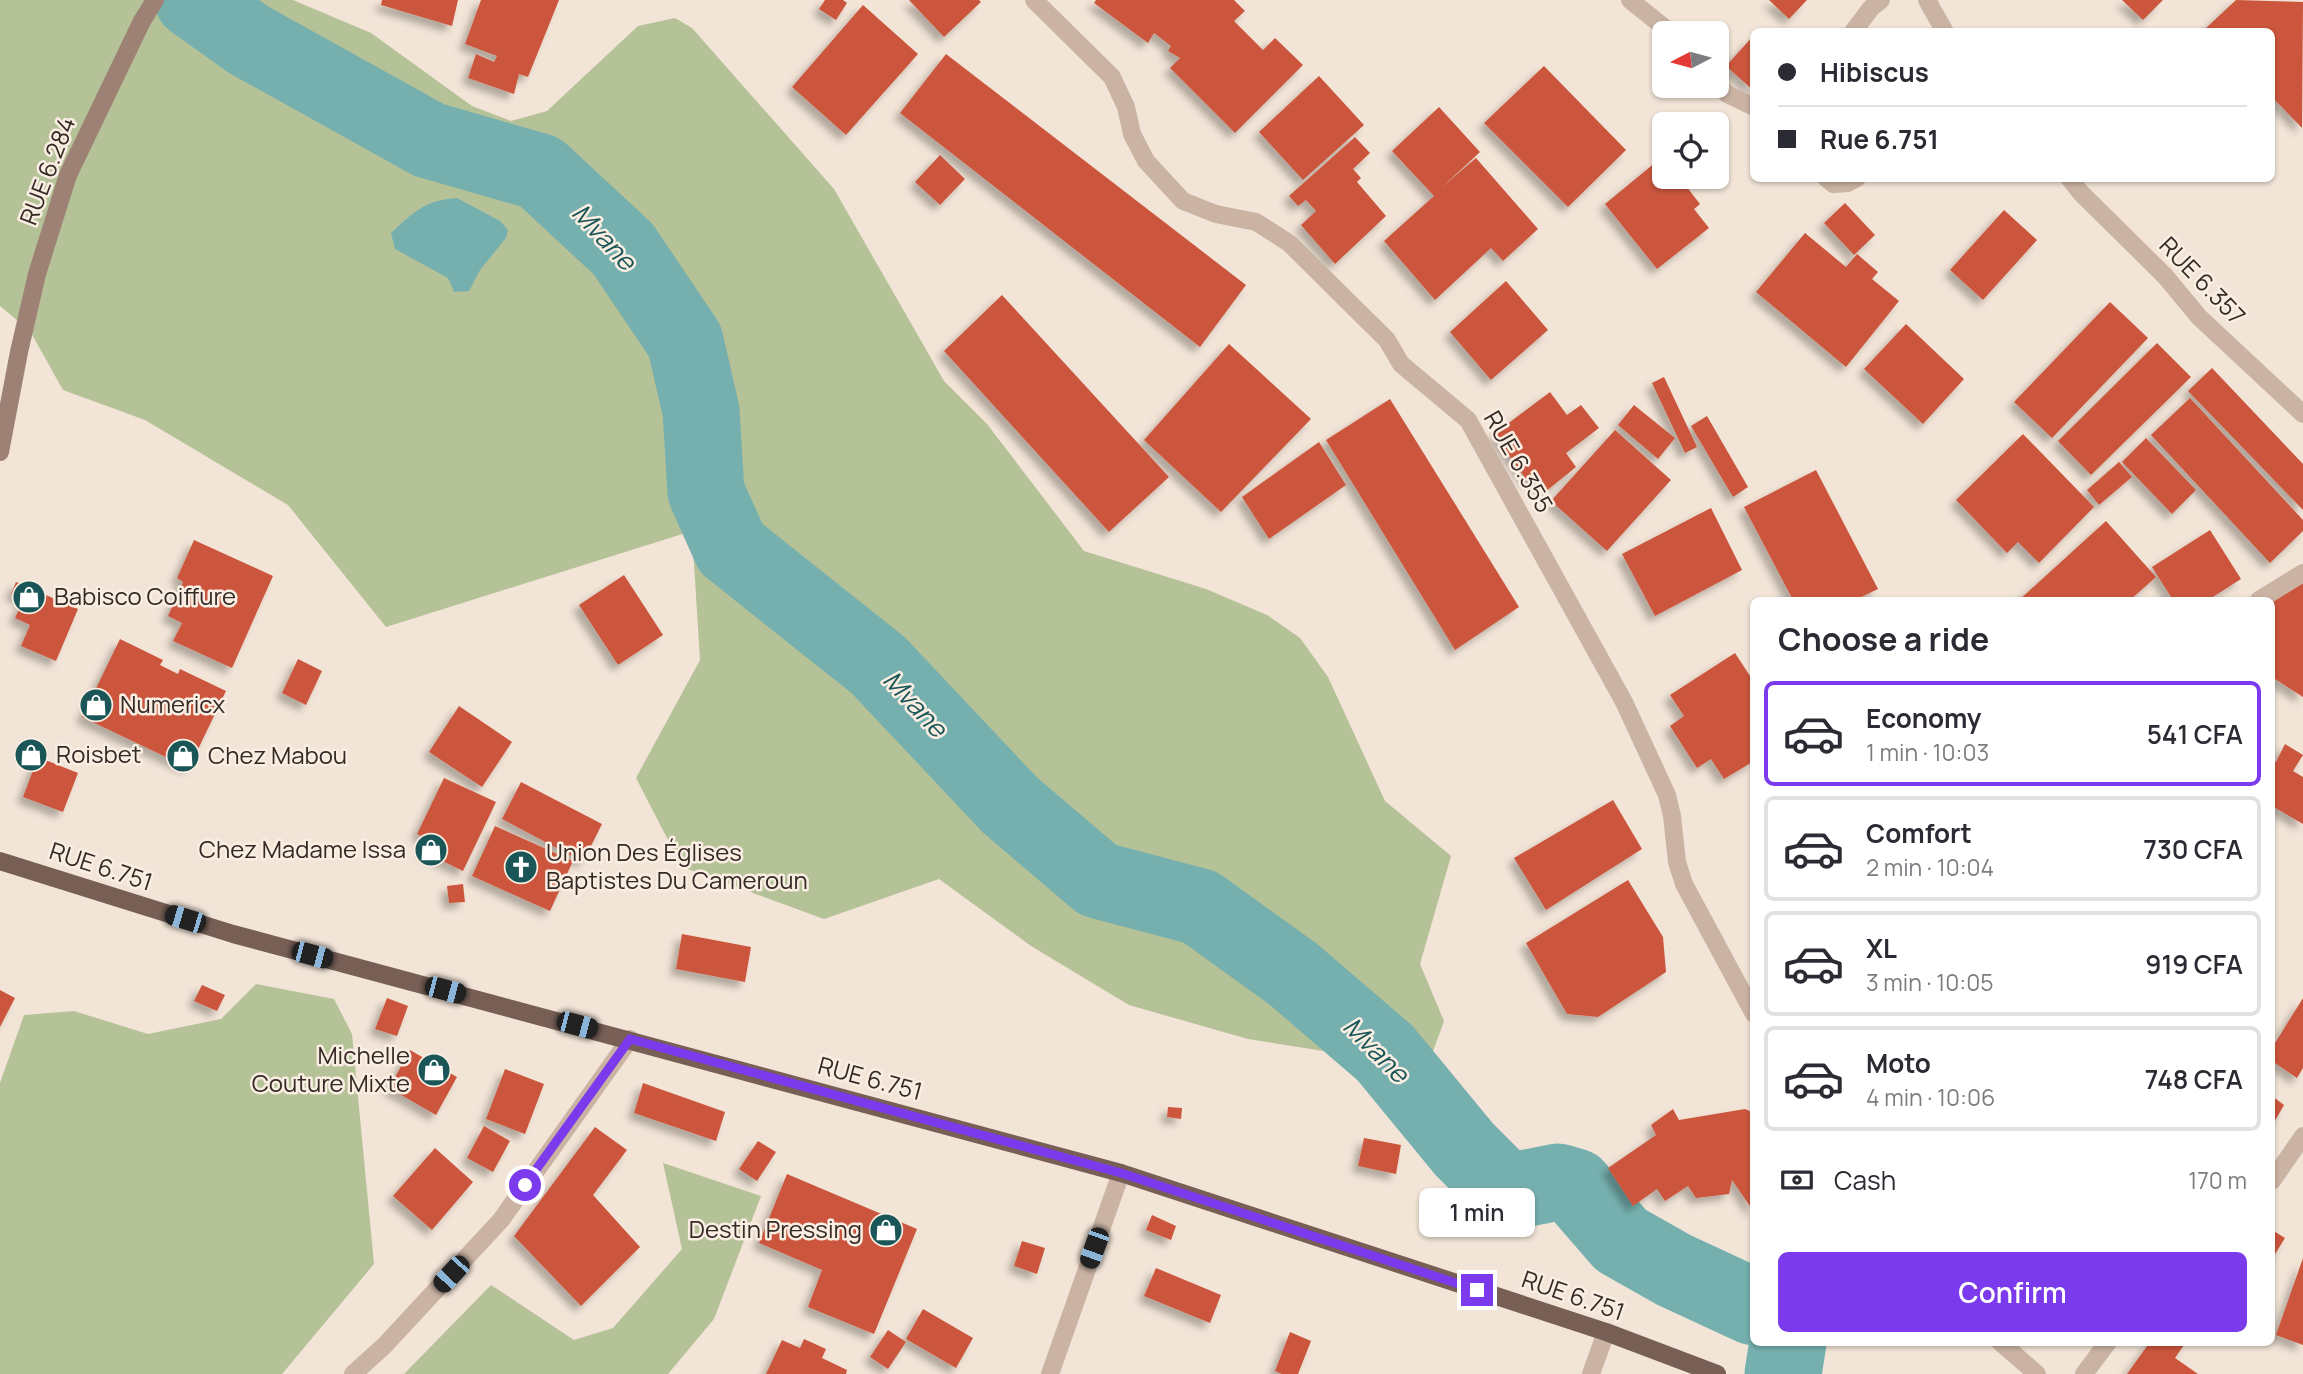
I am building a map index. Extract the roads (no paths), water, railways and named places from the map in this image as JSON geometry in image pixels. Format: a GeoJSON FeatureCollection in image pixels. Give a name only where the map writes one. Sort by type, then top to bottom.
{"type":"FeatureCollection","features":[{"type":"Feature","properties":{"kind":"main road","name":"RUE 6.751"},"geometry":{"type":"LineString","coordinates":[[0,861],[233,934],[1121,1173],[1606,1332],[1717,1374]]}},
{"type":"Feature","properties":{"kind":"street","name":"RUE 6.284"},"geometry":{"type":"LineString","coordinates":[[0,452],[37,274],[68,175],[142,21],[155,0]]}},
{"type":"Feature","properties":{"kind":"street","name":"RUE 6.355"},"geometry":{"type":"LineString","coordinates":[[1034,0],[1112,77],[1126,107],[1132,134],[1146,161],[1183,201],[1216,214],[1256,222],[1289,243],[1387,340],[1401,364],[1468,420],[1624,702],[1667,795],[1677,862],[1684,884],[1750,1007]]}},
{"type":"Feature","properties":{"kind":"street"},"geometry":{"type":"LineString","coordinates":[[1630,0],[1656,21]]}},
{"type":"Feature","properties":{"kind":"street"},"geometry":{"type":"LineString","coordinates":[[1856,28],[1871,8],[1881,0]]}},
{"type":"Feature","properties":{"kind":"street"},"geometry":{"type":"LineString","coordinates":[[1927,0],[1943,28]]}},
{"type":"Feature","properties":{"kind":"street"},"geometry":{"type":"LineString","coordinates":[[1729,95],[1750,105]]}},
{"type":"Feature","properties":{"kind":"street"},"geometry":{"type":"LineString","coordinates":[[1831,182],[1850,182]]}},
{"type":"Feature","properties":{"kind":"street","name":"RUE 6.357"},"geometry":{"type":"LineString","coordinates":[[2072,182],[2165,276],[2199,317],[2303,414]]}},
{"type":"Feature","properties":{"kind":"street"},"geometry":{"type":"LineString","coordinates":[[2264,597],[2303,573]]}},
{"type":"Feature","properties":{"kind":"street"},"geometry":{"type":"LineString","coordinates":[[353,1374],[384,1346],[501,1220],[630,1039]]}},
{"type":"Feature","properties":{"kind":"street"},"geometry":{"type":"LineString","coordinates":[[2275,1177],[2303,1136]]}},
{"type":"Feature","properties":{"kind":"street"},"geometry":{"type":"LineString","coordinates":[[1049,1374],[1121,1173]]}},
{"type":"Feature","properties":{"kind":"street"},"geometry":{"type":"LineString","coordinates":[[1591,1374],[1606,1332]]}},
{"type":"Feature","properties":{"kind":"street"},"geometry":{"type":"LineString","coordinates":[[2005,1346],[2037,1374]]}},
{"type":"Feature","properties":{"kind":"street"},"geometry":{"type":"LineString","coordinates":[[2084,1374],[2105,1346]]}},
{"type":"Feature","properties":{"kind":"water"},"geometry":{"type":"Polygon","coordinates":[[[457,198],[500,221],[508,230],[506,238],[480,270],[469,291],[454,292],[448,278],[395,249],[391,233],[428,204],[457,198]]]}},
{"type":"Feature","properties":{"kind":"waterway","name":"Mvane"},"geometry":{"type":"LineString","coordinates":[[193,0],[249,40],[429,140],[540,172],[623,249],[685,341],[701,411],[706,492],[731,548],[878,665],[1010,805],[1098,880],[1200,907],[1293,974],[1385,1053],[1464,1149],[1507,1192],[1558,1182],[1575,1187],[1621,1240],[1674,1270],[1750,1305]]}},
{"type":"Feature","properties":{"kind":"waterway","name":"Mvane"},"geometry":{"type":"LineString","coordinates":[[1783,1374],[1787,1346]]}},
{"type":"Feature","properties":{"kind":"place","name":"Babisco Coiffure"},"geometry":{"type":"Point","coordinates":[29,597]}},
{"type":"Feature","properties":{"kind":"place","name":"Numericx"},"geometry":{"type":"Point","coordinates":[96,705]}},
{"type":"Feature","properties":{"kind":"place","name":"Roisbet"},"geometry":{"type":"Point","coordinates":[31,755]}},
{"type":"Feature","properties":{"kind":"place","name":"Chez Mabou"},"geometry":{"type":"Point","coordinates":[183,756]}},
{"type":"Feature","properties":{"kind":"place","name":"Chez Madame Issa"},"geometry":{"type":"Point","coordinates":[431,850]}},
{"type":"Feature","properties":{"kind":"place","name":"Union Des Églises Baptistes Du Cameroun"},"geometry":{"type":"Point","coordinates":[521,867]}},
{"type":"Feature","properties":{"kind":"place","name":"Michelle Couture Mixte"},"geometry":{"type":"Point","coordinates":[434,1070]}},
{"type":"Feature","properties":{"kind":"place","name":"Destin Pressing"},"geometry":{"type":"Point","coordinates":[886,1230]}}]}
